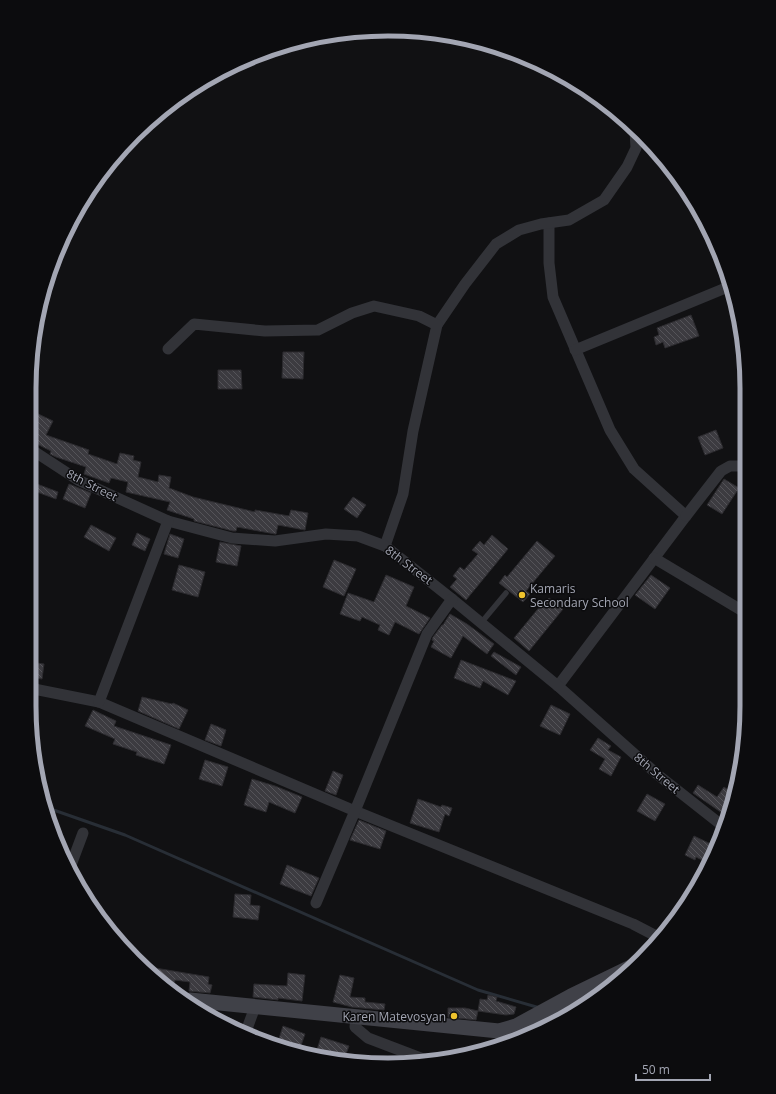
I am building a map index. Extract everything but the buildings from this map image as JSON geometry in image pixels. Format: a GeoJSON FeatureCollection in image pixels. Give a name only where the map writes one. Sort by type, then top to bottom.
{"type":"FeatureCollection","features":[{"type":"Feature","properties":{"kind":"main road"},"geometry":{"type":"LineString","coordinates":[[195,1001],[255,1008],[356,1016],[499,1031],[516,1026],[581,995],[610,979]]}},
{"type":"Feature","properties":{"kind":"street"},"geometry":{"type":"LineString","coordinates":[[385,546],[403,494],[414,431],[437,325],[465,284],[496,244],[519,230],[541,224],[569,220],[604,200],[627,167],[636,148],[635,138]]}},
{"type":"Feature","properties":{"kind":"street"},"geometry":{"type":"LineString","coordinates":[[549,223],[549,263],[553,297],[610,430],[634,469],[686,516]]}},
{"type":"Feature","properties":{"kind":"street"},"geometry":{"type":"LineString","coordinates":[[575,350],[725,288]]}},
{"type":"Feature","properties":{"kind":"street"},"geometry":{"type":"LineString","coordinates":[[168,349],[194,324],[265,331],[318,330],[352,313],[374,306],[419,316],[437,325]]}},
{"type":"Feature","properties":{"kind":"street","name":"8th Street"},"geometry":{"type":"LineString","coordinates":[[36,453],[78,480],[168,521],[232,538],[275,541],[326,534],[358,536],[385,546],[558,686],[658,775],[719,823]]}},
{"type":"Feature","properties":{"kind":"street"},"geometry":{"type":"LineString","coordinates":[[558,686],[686,516],[722,471],[730,466],[740,466]]}},
{"type":"Feature","properties":{"kind":"street"},"geometry":{"type":"LineString","coordinates":[[99,702],[168,521]]}},
{"type":"Feature","properties":{"kind":"street"},"geometry":{"type":"LineString","coordinates":[[654,558],[740,609]]}},
{"type":"Feature","properties":{"kind":"street"},"geometry":{"type":"LineString","coordinates":[[316,903],[356,811],[427,634],[452,599]]}},
{"type":"Feature","properties":{"kind":"street"},"geometry":{"type":"LineString","coordinates":[[36,689],[99,702],[356,811],[633,924],[655,935]]}},
{"type":"Feature","properties":{"kind":"street"},"geometry":{"type":"LineString","coordinates":[[72,862],[83,833]]}},
{"type":"Feature","properties":{"kind":"street"},"geometry":{"type":"LineString","coordinates":[[247,1028],[255,1008]]}},
{"type":"Feature","properties":{"kind":"street"},"geometry":{"type":"LineString","coordinates":[[356,1016],[356,1027],[368,1038],[416,1057]]}},
{"type":"Feature","properties":{"kind":"lane"},"geometry":{"type":"LineString","coordinates":[[480,623],[506,593]]}},
{"type":"Feature","properties":{"kind":"waterway"},"geometry":{"type":"LineString","coordinates":[[52,809],[125,835],[478,990],[540,1008]]}},
{"type":"Feature","properties":{"kind":"waterway"},"geometry":{"type":"LineString","coordinates":[[553,1012],[559,1014]]}},
{"type":"Feature","properties":{"kind":"place","name":"Kamaris Secondary School"},"geometry":{"type":"Point","coordinates":[522,595]}},
{"type":"Feature","properties":{"kind":"place","name":"Karen Matevosyan"},"geometry":{"type":"Point","coordinates":[454,1016]}}]}
